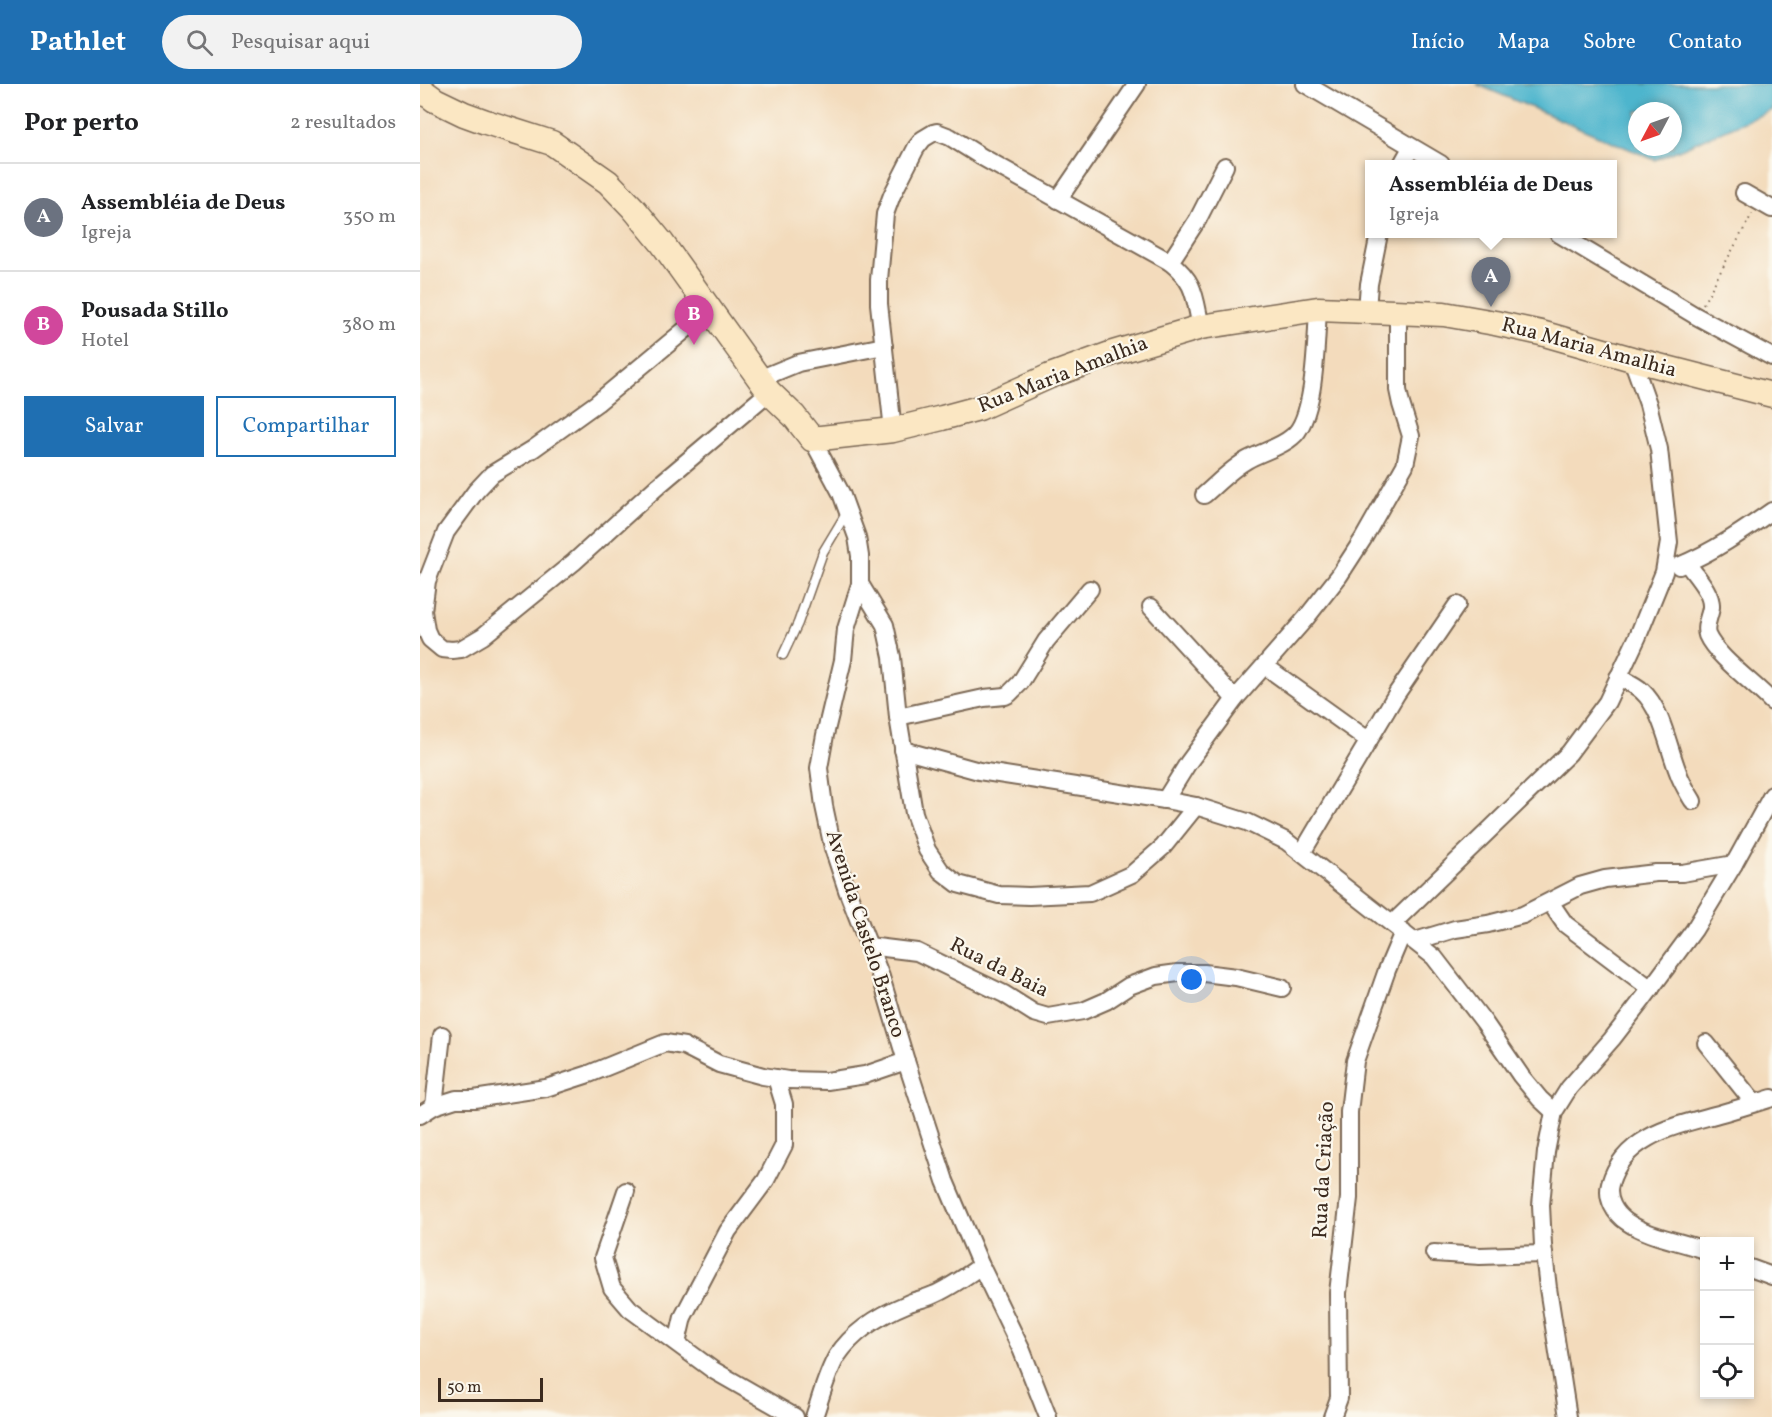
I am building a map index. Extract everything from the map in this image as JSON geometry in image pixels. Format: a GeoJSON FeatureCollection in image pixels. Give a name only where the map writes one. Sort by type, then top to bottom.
{"type":"FeatureCollection","features":[{"type":"Feature","properties":{"kind":"street"},"geometry":{"type":"LineString","coordinates":[[1058,200],[1137,84]]}},
{"type":"Feature","properties":{"kind":"street"},"geometry":{"type":"LineString","coordinates":[[1305,84],[1432,160]]}},
{"type":"Feature","properties":{"kind":"street","name":"Avenida Castelo Branco"},"geometry":{"type":"LineString","coordinates":[[420,89],[435,100],[464,114],[552,142],[608,182],[662,243],[764,386],[794,416],[812,439],[841,493],[857,537],[860,584],[846,629],[843,660],[819,768],[833,848],[881,977],[945,1182],[981,1266],[1009,1322],[1048,1417]]}},
{"type":"Feature","properties":{"kind":"street"},"geometry":{"type":"LineString","coordinates":[[893,430],[879,304],[885,214],[898,182],[916,148],[933,133],[937,132],[950,137],[1170,262],[1182,272],[1190,284],[1201,327]]}},
{"type":"Feature","properties":{"kind":"street"},"geometry":{"type":"LineString","coordinates":[[1405,160],[1411,148]]}},
{"type":"Feature","properties":{"kind":"street"},"geometry":{"type":"LineString","coordinates":[[1170,262],[1198,219],[1225,166]]}},
{"type":"Feature","properties":{"kind":"street"},"geometry":{"type":"LineString","coordinates":[[1744,193],[1766,205]]}},
{"type":"Feature","properties":{"kind":"street"},"geometry":{"type":"LineString","coordinates":[[1367,310],[1369,284],[1378,238]]}},
{"type":"Feature","properties":{"kind":"street"},"geometry":{"type":"LineString","coordinates":[[1566,238],[1696,316],[1772,357]]}},
{"type":"Feature","properties":{"kind":"street"},"geometry":{"type":"LineString","coordinates":[[1204,495],[1244,461],[1293,437],[1300,428],[1309,405],[1318,309]]}},
{"type":"Feature","properties":{"kind":"street","name":"Rua Maria Amalhia"},"geometry":{"type":"LineString","coordinates":[[812,439],[893,430],[979,408],[1050,376],[1113,353],[1201,327],[1318,309],[1444,314],[1495,323],[1541,333],[1772,395]]}},
{"type":"Feature","properties":{"kind":"street"},"geometry":{"type":"LineString","coordinates":[[709,310],[597,403],[533,449],[492,474],[476,491],[446,532],[427,581],[423,612],[426,630],[430,639],[442,649],[461,649],[483,636],[574,562],[764,386],[798,363],[884,346]]}},
{"type":"Feature","properties":{"kind":"street"},"geometry":{"type":"LineString","coordinates":[[1165,800],[1188,763],[1236,699],[1339,576],[1405,465],[1412,436],[1401,404],[1396,377],[1398,312]]}},
{"type":"Feature","properties":{"kind":"street"},"geometry":{"type":"LineString","coordinates":[[1403,933],[1569,753],[1607,702],[1638,636],[1664,572],[1669,542],[1659,449],[1648,404],[1632,359]]}},
{"type":"Feature","properties":{"kind":"street"},"geometry":{"type":"LineString","coordinates":[[1664,572],[1730,541],[1772,511]]}},
{"type":"Feature","properties":{"kind":"street"},"geometry":{"type":"LineString","coordinates":[[1687,563],[1708,594],[1711,603],[1706,625],[1708,637],[1725,657],[1772,702]]}},
{"type":"Feature","properties":{"kind":"street"},"geometry":{"type":"LineString","coordinates":[[860,584],[885,625],[892,657],[898,717],[914,813],[927,850],[941,872],[958,884],[999,895],[1062,896],[1090,892],[1132,874],[1163,847],[1196,806]]}},
{"type":"Feature","properties":{"kind":"street"},"geometry":{"type":"LineString","coordinates":[[898,717],[1009,694],[1020,683],[1046,641],[1090,589]]}},
{"type":"Feature","properties":{"kind":"street"},"geometry":{"type":"LineString","coordinates":[[1302,853],[1397,693],[1457,605]]}},
{"type":"Feature","properties":{"kind":"street"},"geometry":{"type":"LineString","coordinates":[[1151,607],[1236,699]]}},
{"type":"Feature","properties":{"kind":"street"},"geometry":{"type":"LineString","coordinates":[[1264,666],[1368,740]]}},
{"type":"Feature","properties":{"kind":"street"},"geometry":{"type":"LineString","coordinates":[[1618,678],[1644,692],[1658,714],[1679,775],[1692,801]]}},
{"type":"Feature","properties":{"kind":"street"},"geometry":{"type":"LineString","coordinates":[[903,750],[979,771],[1196,806],[1247,822],[1286,841],[1434,957],[1521,1076],[1554,1112]]}},
{"type":"Feature","properties":{"kind":"street"},"geometry":{"type":"LineString","coordinates":[[1568,1417],[1544,1254],[1542,1205],[1546,1152],[1554,1112],[1569,1088],[1612,1039],[1694,930],[1772,795]]}},
{"type":"Feature","properties":{"kind":"street"},"geometry":{"type":"LineString","coordinates":[[1403,933],[1455,929],[1523,915],[1580,886],[1605,879],[1656,873],[1683,873],[1734,864]]}},
{"type":"Feature","properties":{"kind":"street"},"geometry":{"type":"LineString","coordinates":[[1550,902],[1565,924],[1651,989]]}},
{"type":"Feature","properties":{"kind":"street","name":"Rua da Criação"},"geometry":{"type":"LineString","coordinates":[[1332,1417],[1339,1398],[1338,1293],[1348,1198],[1349,1112],[1354,1061],[1386,970],[1403,933]]}},
{"type":"Feature","properties":{"kind":"street","name":"Rua da Baia"},"geometry":{"type":"LineString","coordinates":[[868,946],[917,952],[1004,994],[1034,1013],[1048,1017],[1083,1011],[1106,1001],[1129,986],[1156,976],[1178,973],[1236,977],[1281,988]]}},
{"type":"Feature","properties":{"kind":"street"},"geometry":{"type":"LineString","coordinates":[[427,1110],[442,1035]]}},
{"type":"Feature","properties":{"kind":"street"},"geometry":{"type":"LineString","coordinates":[[427,1110],[456,1099],[474,1099],[546,1088],[589,1074],[665,1042],[684,1046],[719,1064],[788,1080],[827,1081],[865,1075],[906,1061]]}},
{"type":"Feature","properties":{"kind":"street"},"geometry":{"type":"LineString","coordinates":[[1706,1043],[1754,1103]]}},
{"type":"Feature","properties":{"kind":"street"},"geometry":{"type":"LineString","coordinates":[[677,1343],[683,1317],[728,1231],[766,1180],[784,1145],[784,1104],[776,1078]]}},
{"type":"Feature","properties":{"kind":"street"},"geometry":{"type":"LineString","coordinates":[[1700,1249],[1641,1230],[1626,1221],[1612,1205],[1608,1192],[1614,1171],[1628,1152],[1649,1137],[1669,1128],[1772,1098]]}},
{"type":"Feature","properties":{"kind":"street"},"geometry":{"type":"LineString","coordinates":[[626,1191],[603,1258],[612,1288],[630,1309],[713,1370],[795,1417]]}},
{"type":"Feature","properties":{"kind":"street"},"geometry":{"type":"LineString","coordinates":[[1434,1252],[1480,1256],[1544,1254]]}},
{"type":"Feature","properties":{"kind":"street"},"geometry":{"type":"LineString","coordinates":[[814,1417],[830,1369],[852,1337],[889,1313],[934,1295],[981,1266]]}},
{"type":"Feature","properties":{"kind":"street"},"geometry":{"type":"LineString","coordinates":[[1754,1270],[1772,1276]]}},
{"type":"Feature","properties":{"kind":"lane"},"geometry":{"type":"LineString","coordinates":[[783,655],[798,623],[823,552],[848,512]]}},
{"type":"Feature","properties":{"kind":"path"},"geometry":{"type":"LineString","coordinates":[[1696,316],[1766,205]]}},
{"type":"Feature","properties":{"kind":"water"},"geometry":{"type":"Polygon","coordinates":[[[1476,84],[1772,84],[1772,110],[1682,148],[1682,102],[1628,102],[1628,149],[1476,84]]]}},
{"type":"Feature","properties":{"kind":"water"},"geometry":{"type":"Polygon","coordinates":[[[1646,156],[1664,156],[1655,160],[1646,156]]]}},
{"type":"Feature","properties":{"kind":"place","name":"Assembléia de Deus"},"geometry":{"type":"Point","coordinates":[1491,307]}},
{"type":"Feature","properties":{"kind":"place","name":"Pousada Stillo"},"geometry":{"type":"Point","coordinates":[694,345]}}]}
